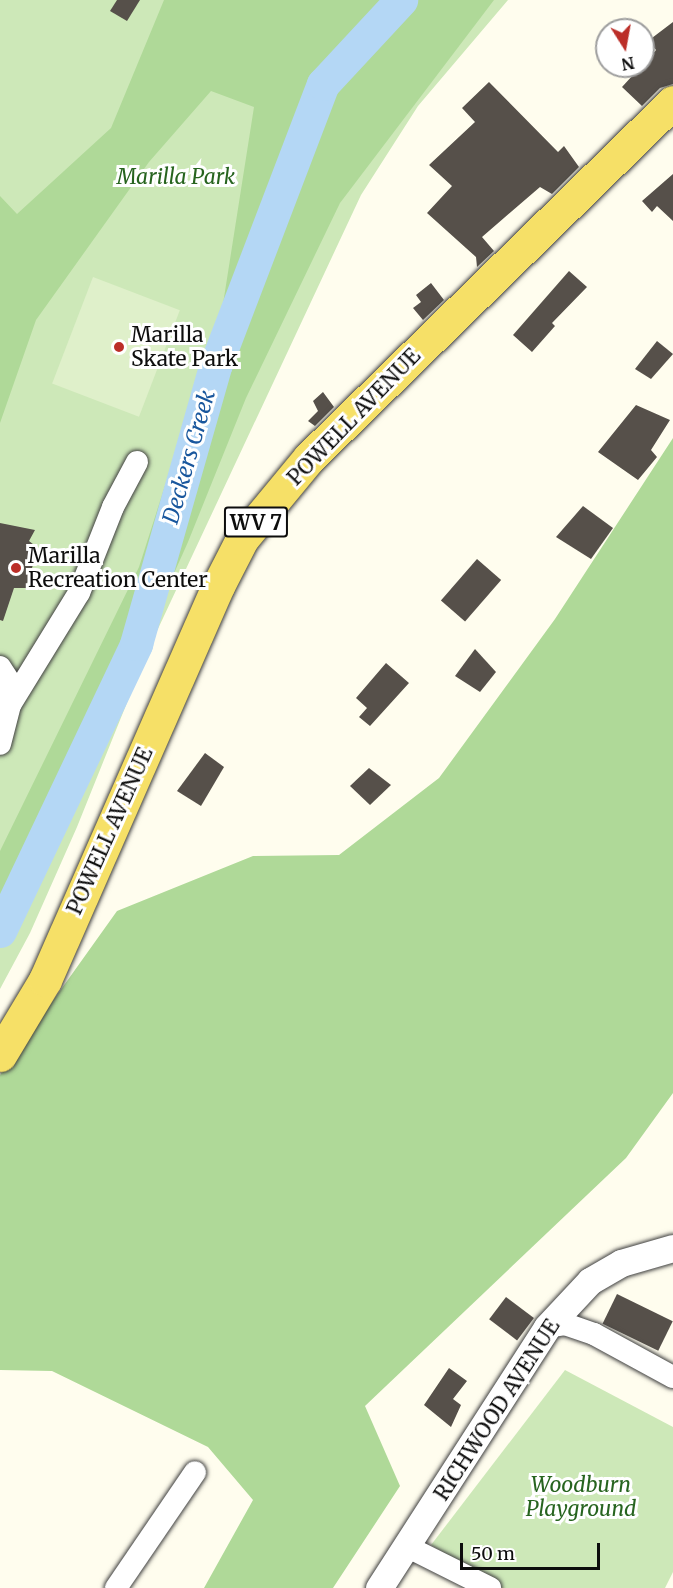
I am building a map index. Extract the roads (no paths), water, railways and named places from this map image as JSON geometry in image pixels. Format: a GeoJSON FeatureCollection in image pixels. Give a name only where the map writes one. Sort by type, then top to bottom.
{"type":"FeatureCollection","features":[{"type":"Feature","properties":{"kind":"main road","name":"POWELL AVENUE"},"geometry":{"type":"LineString","coordinates":[[0,1055],[45,980],[218,586],[242,539],[309,458],[673,102]]}},
{"type":"Feature","properties":{"kind":"street"},"geometry":{"type":"LineString","coordinates":[[9,705],[80,593],[113,507],[137,462]]}},
{"type":"Feature","properties":{"kind":"street"},"geometry":{"type":"LineString","coordinates":[[0,667],[9,681],[9,705],[0,744]]}},
{"type":"Feature","properties":{"kind":"street","name":"RICHWOOD AVENUE"},"geometry":{"type":"LineString","coordinates":[[379,1588],[548,1327],[590,1281],[621,1263],[673,1248]]}},
{"type":"Feature","properties":{"kind":"street"},"geometry":{"type":"LineString","coordinates":[[548,1327],[565,1324],[594,1334],[673,1377]]}},
{"type":"Feature","properties":{"kind":"street"},"geometry":{"type":"LineString","coordinates":[[116,1588],[195,1472]]}},
{"type":"Feature","properties":{"kind":"street"},"geometry":{"type":"LineString","coordinates":[[408,1546],[490,1588]]}},
{"type":"Feature","properties":{"kind":"waterway","name":"Deckers Creek"},"geometry":{"type":"LineString","coordinates":[[0,931],[136,644],[216,364],[323,84],[401,0]]}},
{"type":"Feature","properties":{"kind":"place","name":"Marilla Skate Park"},"geometry":{"type":"Point","coordinates":[119,347]}},
{"type":"Feature","properties":{"kind":"place","name":"Marilla Recreation Center"},"geometry":{"type":"Point","coordinates":[16,568]}},
{"type":"Feature","properties":{"kind":"park label","name":"Marilla Park"},"geometry":{"type":"Point","coordinates":[176,177]}},
{"type":"Feature","properties":{"kind":"park label","name":"Woodburn Playground"},"geometry":{"type":"Point","coordinates":[581,1497]}}]}
